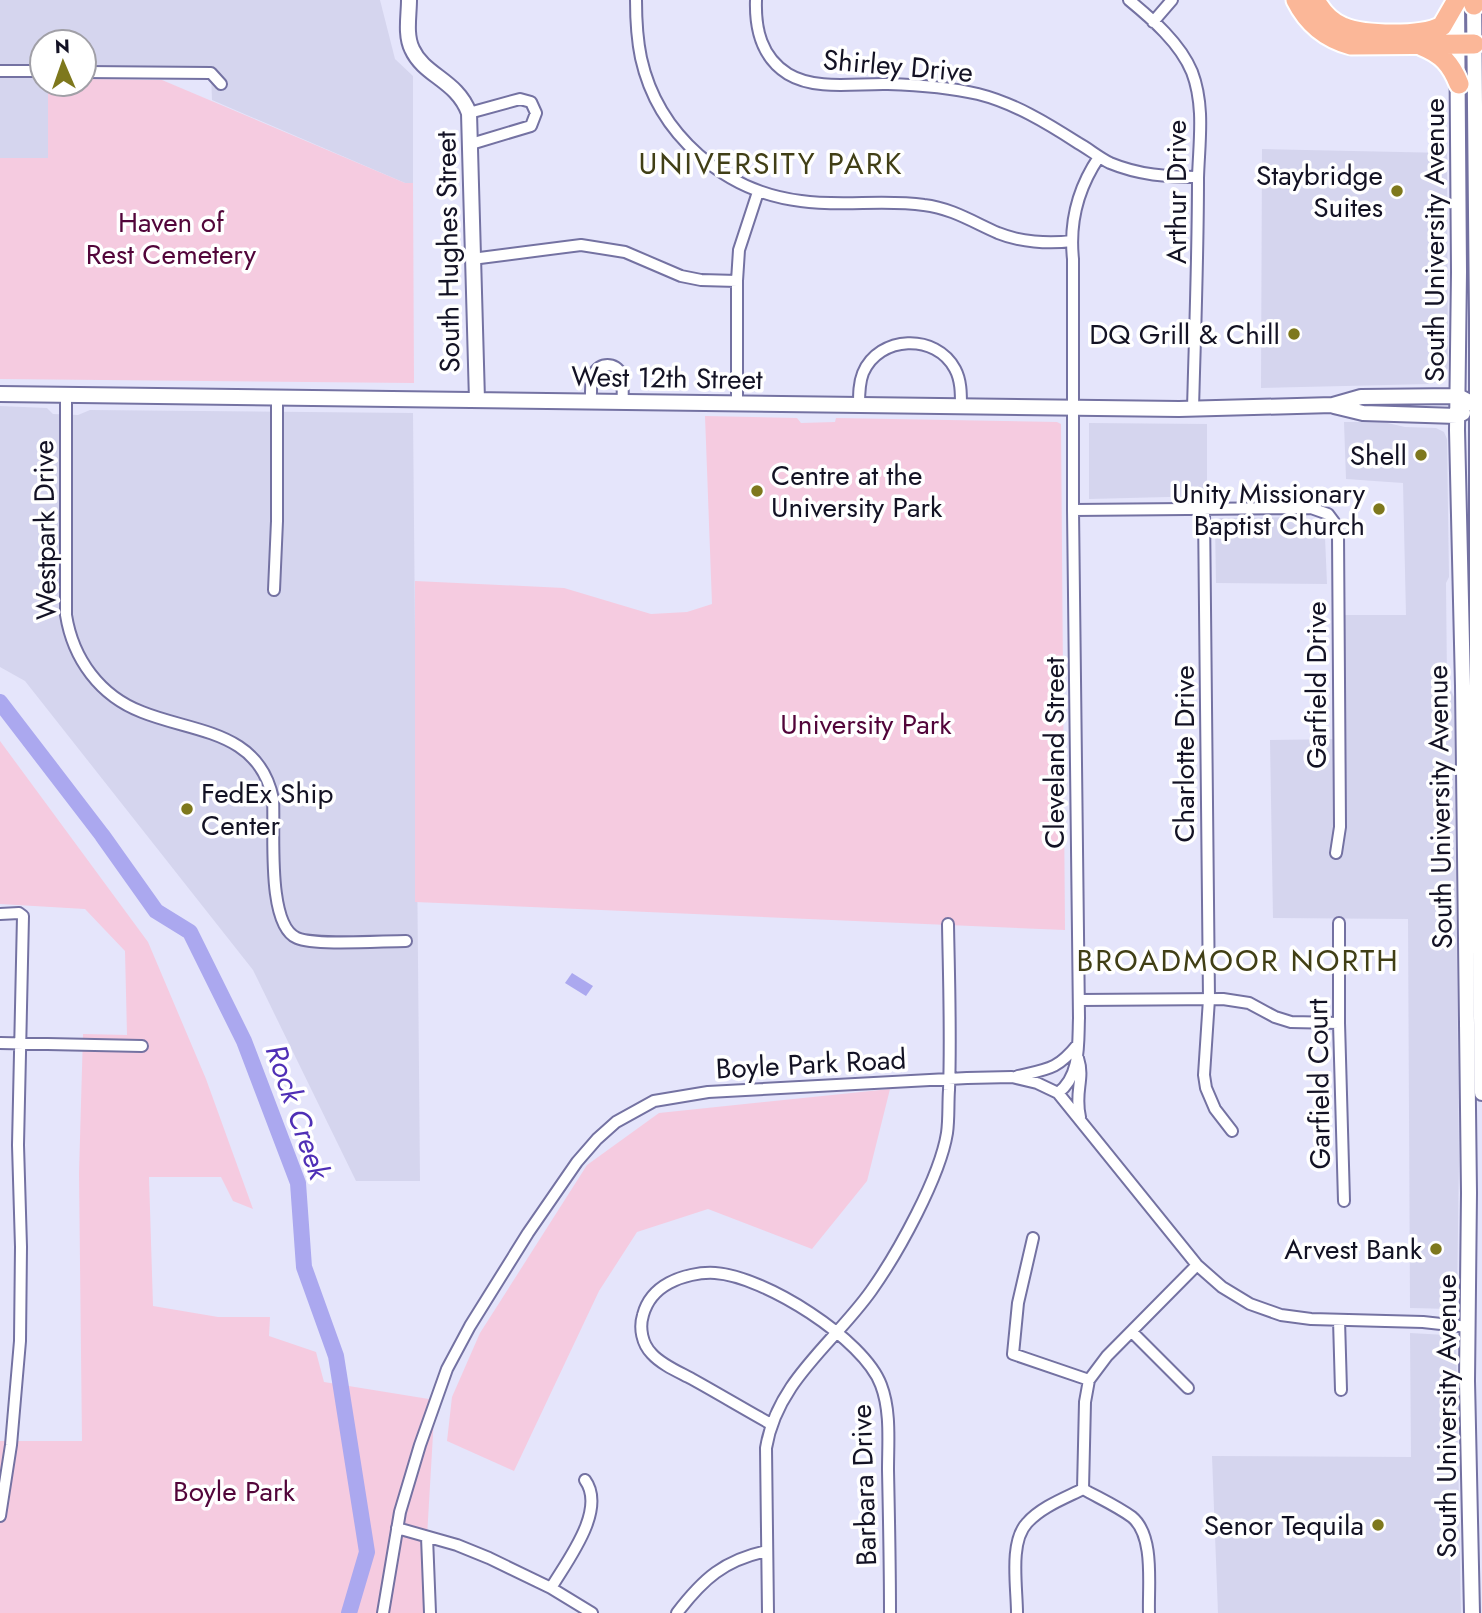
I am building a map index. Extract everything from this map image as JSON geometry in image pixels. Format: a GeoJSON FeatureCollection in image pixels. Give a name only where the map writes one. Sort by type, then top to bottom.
{"type":"FeatureCollection","features":[{"type":"Feature","properties":{"kind":"highway"},"geometry":{"type":"LineString","coordinates":[[1296,0],[1314,26],[1338,41],[1351,44],[1418,44],[1464,49]]}},
{"type":"Feature","properties":{"kind":"highway"},"geometry":{"type":"LineString","coordinates":[[1315,0],[1329,19],[1343,27],[1366,32],[1423,32],[1443,26],[1470,1]]}},
{"type":"Feature","properties":{"kind":"highway"},"geometry":{"type":"LineString","coordinates":[[1418,44],[1444,58],[1454,71],[1459,84]]}},
{"type":"Feature","properties":{"kind":"main road","name":"South Hughes Street"},"geometry":{"type":"LineString","coordinates":[[409,0],[410,47],[421,61],[457,90],[469,113],[477,400]]}},
{"type":"Feature","properties":{"kind":"main road","name":"South University Avenue"},"geometry":{"type":"LineString","coordinates":[[1470,1],[1459,84],[1457,416],[1469,1193],[1475,1328],[1472,1613]]}},
{"type":"Feature","properties":{"kind":"main road","name":"South University Avenue"},"geometry":{"type":"LineString","coordinates":[[1464,49],[1478,145],[1476,710],[1482,1093]]}},
{"type":"Feature","properties":{"kind":"main road"},"geometry":{"type":"LineString","coordinates":[[1464,49],[1466,128],[1470,139],[1478,145]]}},
{"type":"Feature","properties":{"kind":"main road"},"geometry":{"type":"LineString","coordinates":[[1474,108],[1482,123]]}},
{"type":"Feature","properties":{"kind":"main road","name":"West 12th Street"},"geometry":{"type":"LineString","coordinates":[[0,394],[1193,409],[1333,405],[1361,397],[1458,396],[1479,406]]}},
{"type":"Feature","properties":{"kind":"main road","name":"West 12th Street"},"geometry":{"type":"LineString","coordinates":[[1333,405],[1363,413],[1457,416]]}},
{"type":"Feature","properties":{"kind":"main road"},"geometry":{"type":"LineString","coordinates":[[1457,416],[1479,406]]}},
{"type":"Feature","properties":{"kind":"street"},"geometry":{"type":"LineString","coordinates":[[636,0],[641,58],[650,86],[664,115],[683,140],[708,163],[758,192],[808,202],[925,205],[961,214],[1015,238],[1037,242],[1072,241]]}},
{"type":"Feature","properties":{"kind":"street","name":"Shirley Drive"},"geometry":{"type":"LineString","coordinates":[[755,0],[758,32],[765,51],[778,66],[795,77],[828,84],[930,86],[981,95],[1020,109],[1099,157],[1127,169],[1150,175],[1198,177]]}},
{"type":"Feature","properties":{"kind":"street","name":"Arthur Drive"},"geometry":{"type":"LineString","coordinates":[[1129,0],[1182,54],[1196,85],[1200,113],[1193,409]]}},
{"type":"Feature","properties":{"kind":"street"},"geometry":{"type":"LineString","coordinates":[[1153,22],[1172,0]]}},
{"type":"Feature","properties":{"kind":"street"},"geometry":{"type":"LineString","coordinates":[[0,71],[28,71]]}},
{"type":"Feature","properties":{"kind":"street"},"geometry":{"type":"LineString","coordinates":[[98,72],[211,73],[221,84]]}},
{"type":"Feature","properties":{"kind":"street"},"geometry":{"type":"LineString","coordinates":[[469,113],[520,99],[531,102],[536,113],[531,126],[471,144]]}},
{"type":"Feature","properties":{"kind":"street","name":"Cleveland Street"},"geometry":{"type":"LineString","coordinates":[[1058,1093],[1065,1087],[1078,1050],[1079,1000],[1072,241],[1079,195],[1085,178],[1099,157]]}},
{"type":"Feature","properties":{"kind":"street"},"geometry":{"type":"LineString","coordinates":[[737,403],[737,281],[741,241],[758,192]]}},
{"type":"Feature","properties":{"kind":"street"},"geometry":{"type":"LineString","coordinates":[[472,259],[581,245],[594,246],[625,251],[681,276],[701,280],[737,281]]}},
{"type":"Feature","properties":{"kind":"street"},"geometry":{"type":"LineString","coordinates":[[859,405],[860,385],[867,365],[882,350],[905,342],[931,347],[951,362],[960,385],[961,406]]}},
{"type":"Feature","properties":{"kind":"street"},"geometry":{"type":"LineString","coordinates":[[591,402],[593,375],[599,368],[608,365],[617,368],[622,376],[623,402]]}},
{"type":"Feature","properties":{"kind":"street","name":"Westpark Drive"},"geometry":{"type":"LineString","coordinates":[[66,396],[66,615],[73,643],[84,667],[95,681],[128,706],[223,737],[242,748],[256,762],[268,783],[273,799],[276,899],[284,929],[299,939],[314,942],[406,941]]}},
{"type":"Feature","properties":{"kind":"street"},"geometry":{"type":"LineString","coordinates":[[274,590],[277,398]]}},
{"type":"Feature","properties":{"kind":"street","name":"Garfield Drive"},"geometry":{"type":"LineString","coordinates":[[1204,510],[1311,508],[1332,518],[1338,534],[1340,827],[1336,853]]}},
{"type":"Feature","properties":{"kind":"street"},"geometry":{"type":"LineString","coordinates":[[1073,510],[1204,510]]}},
{"type":"Feature","properties":{"kind":"street","name":"Charlotte Drive"},"geometry":{"type":"LineString","coordinates":[[1204,510],[1209,999],[1204,1075],[1215,1109],[1231,1131]]}},
{"type":"Feature","properties":{"kind":"street"},"geometry":{"type":"LineString","coordinates":[[0,914],[19,913],[23,916],[20,1043],[20,1340],[11,1445],[0,1516]]}},
{"type":"Feature","properties":{"kind":"street","name":"Garfield Court"},"geometry":{"type":"LineString","coordinates":[[1339,923],[1344,1201]]}},
{"type":"Feature","properties":{"kind":"street"},"geometry":{"type":"LineString","coordinates":[[768,1613],[766,1448],[771,1424],[790,1387],[873,1289],[940,1162],[947,1132],[949,1078],[948,924]]}},
{"type":"Feature","properties":{"kind":"street"},"geometry":{"type":"LineString","coordinates":[[1079,1000],[1209,999],[1249,1003],[1291,1022],[1339,1023]]}},
{"type":"Feature","properties":{"kind":"street"},"geometry":{"type":"LineString","coordinates":[[0,1043],[142,1046]]}},
{"type":"Feature","properties":{"kind":"street"},"geometry":{"type":"LineString","coordinates":[[1012,1077],[1052,1068],[1078,1050],[1082,1069],[1076,1102],[1082,1123]]}},
{"type":"Feature","properties":{"kind":"street","name":"Boyle Park Road"},"geometry":{"type":"LineString","coordinates":[[383,1613],[397,1528],[414,1463],[447,1369],[470,1326],[528,1233],[577,1163],[616,1122],[654,1101],[708,1092],[949,1078],[1012,1077],[1037,1083],[1058,1093],[1197,1265],[1222,1287],[1259,1308],[1298,1318],[1423,1321],[1475,1328]]}},
{"type":"Feature","properties":{"kind":"street"},"geometry":{"type":"LineString","coordinates":[[1033,1238],[1017,1303],[1013,1354],[1089,1380]]}},
{"type":"Feature","properties":{"kind":"street"},"geometry":{"type":"LineString","coordinates":[[1083,1489],[1085,1402],[1089,1380],[1107,1356],[1197,1265]]}},
{"type":"Feature","properties":{"kind":"street","name":"Barbara Drive"},"geometry":{"type":"LineString","coordinates":[[771,1424],[674,1370],[651,1354],[643,1340],[641,1327],[649,1300],[661,1287],[680,1278],[714,1273],[726,1275],[791,1303],[853,1345],[871,1365],[886,1399],[890,1613]]}},
{"type":"Feature","properties":{"kind":"street"},"geometry":{"type":"LineString","coordinates":[[1339,1320],[1341,1390]]}},
{"type":"Feature","properties":{"kind":"street"},"geometry":{"type":"LineString","coordinates":[[1132,1332],[1188,1388]]}},
{"type":"Feature","properties":{"kind":"street"},"geometry":{"type":"LineString","coordinates":[[551,1588],[585,1529],[593,1502],[591,1489],[585,1480]]}},
{"type":"Feature","properties":{"kind":"street"},"geometry":{"type":"LineString","coordinates":[[1017,1613],[1016,1548],[1020,1534],[1035,1516],[1083,1489]]}},
{"type":"Feature","properties":{"kind":"street"},"geometry":{"type":"LineString","coordinates":[[1083,1489],[1133,1518],[1142,1530],[1147,1545],[1149,1613]]}},
{"type":"Feature","properties":{"kind":"street"},"geometry":{"type":"LineString","coordinates":[[397,1528],[457,1545],[551,1588],[592,1613]]}},
{"type":"Feature","properties":{"kind":"street"},"geometry":{"type":"LineString","coordinates":[[427,1537],[430,1613]]}},
{"type":"Feature","properties":{"kind":"street"},"geometry":{"type":"LineString","coordinates":[[677,1613],[698,1587],[724,1566],[767,1551]]}},
{"type":"Feature","properties":{"kind":"shaded area"},"geometry":{"type":"Polygon","coordinates":[[[0,0],[380,0],[395,59],[413,76],[413,183],[405,183],[212,100],[211,73],[98,72],[98,28],[28,28],[28,98],[48,98],[48,158],[0,158],[0,0]]]}},
{"type":"Feature","properties":{"kind":"shaded area"},"geometry":{"type":"Polygon","coordinates":[[[1262,149],[1447,153],[1448,368],[1440,381],[1430,384],[1261,388],[1262,149]]]}},
{"type":"Feature","properties":{"kind":"shaded area"},"geometry":{"type":"Polygon","coordinates":[[[0,406],[47,408],[53,414],[78,415],[90,410],[413,413],[420,1181],[356,1181],[253,970],[25,681],[0,667],[0,406]]]}},
{"type":"Feature","properties":{"kind":"shaded area"},"geometry":{"type":"Polygon","coordinates":[[[1344,422],[1383,422],[1405,427],[1436,428],[1444,432],[1447,439],[1447,681],[1454,697],[1459,1158],[1457,1305],[1452,1309],[1410,1308],[1408,919],[1273,918],[1270,740],[1340,739],[1339,615],[1406,615],[1403,483],[1346,479],[1344,422]]]}},
{"type":"Feature","properties":{"kind":"shaded area"},"geometry":{"type":"Polygon","coordinates":[[[1089,423],[1207,424],[1207,496],[1089,499],[1089,423]]]}},
{"type":"Feature","properties":{"kind":"shaded area"},"geometry":{"type":"Polygon","coordinates":[[[1304,517],[1314,522],[1325,537],[1327,584],[1216,583],[1215,524],[1220,518],[1304,517]]]}},
{"type":"Feature","properties":{"kind":"shaded area"},"geometry":{"type":"Polygon","coordinates":[[[572,973],[593,986],[586,996],[565,983],[572,973]]]}},
{"type":"Feature","properties":{"kind":"shaded area"},"geometry":{"type":"Polygon","coordinates":[[[1410,1333],[1456,1338],[1461,1613],[1218,1613],[1212,1456],[1411,1457],[1410,1333]]]}},
{"type":"Feature","properties":{"kind":"green space","name":"Haven of Rest Cemetery"},"geometry":{"type":"Polygon","coordinates":[[[98,79],[162,80],[405,183],[413,183],[414,383],[0,379],[0,158],[48,158],[48,98],[98,98],[98,79]]]}},
{"type":"Feature","properties":{"kind":"green space","name":"University Park"},"geometry":{"type":"Polygon","coordinates":[[[705,416],[797,418],[801,423],[835,422],[836,418],[1061,424],[1065,930],[415,902],[415,581],[564,588],[651,614],[687,612],[712,604],[705,416]]]}},
{"type":"Feature","properties":{"kind":"green space","name":"Boyle Park"},"geometry":{"type":"Polygon","coordinates":[[[0,741],[148,942],[206,1079],[253,1209],[233,1201],[221,1177],[149,1177],[153,1306],[218,1317],[270,1317],[269,1336],[316,1352],[324,1382],[435,1400],[427,1537],[426,1613],[0,1613],[0,1441],[82,1441],[79,1173],[83,1034],[127,1035],[125,951],[85,909],[0,904],[0,741]]]}},
{"type":"Feature","properties":{"kind":"green space"},"geometry":{"type":"Polygon","coordinates":[[[890,1089],[867,1181],[812,1249],[708,1209],[637,1232],[599,1291],[514,1471],[447,1441],[452,1397],[480,1333],[587,1165],[659,1113],[890,1089]]]}},
{"type":"Feature","properties":{"kind":"waterway","name":"Rock Creek"},"geometry":{"type":"LineString","coordinates":[[0,702],[102,835],[156,911],[190,932],[244,1041],[298,1183],[304,1267],[336,1356],[367,1552],[349,1613]]}},
{"type":"Feature","properties":{"kind":"place","name":"Staybridge Suites"},"geometry":{"type":"Point","coordinates":[1397,191]}},
{"type":"Feature","properties":{"kind":"place","name":"DQ Grill & Chill"},"geometry":{"type":"Point","coordinates":[1294,334]}},
{"type":"Feature","properties":{"kind":"place","name":"Shell"},"geometry":{"type":"Point","coordinates":[1421,455]}},
{"type":"Feature","properties":{"kind":"place","name":"Centre at the University Park"},"geometry":{"type":"Point","coordinates":[757,491]}},
{"type":"Feature","properties":{"kind":"place","name":"Unity Missionary Baptist Church"},"geometry":{"type":"Point","coordinates":[1379,509]}},
{"type":"Feature","properties":{"kind":"place","name":"FedEx Ship Center"},"geometry":{"type":"Point","coordinates":[187,809]}},
{"type":"Feature","properties":{"kind":"place","name":"Arvest Bank"},"geometry":{"type":"Point","coordinates":[1436,1249]}},
{"type":"Feature","properties":{"kind":"place","name":"Senor Tequila"},"geometry":{"type":"Point","coordinates":[1378,1525]}},
{"type":"Feature","properties":{"kind":"district","name":"UNIVERSITY PARK"},"geometry":{"type":"Point","coordinates":[771,163]}},
{"type":"Feature","properties":{"kind":"district","name":"BROADMOOR NORTH"},"geometry":{"type":"Point","coordinates":[1238,960]}}]}
